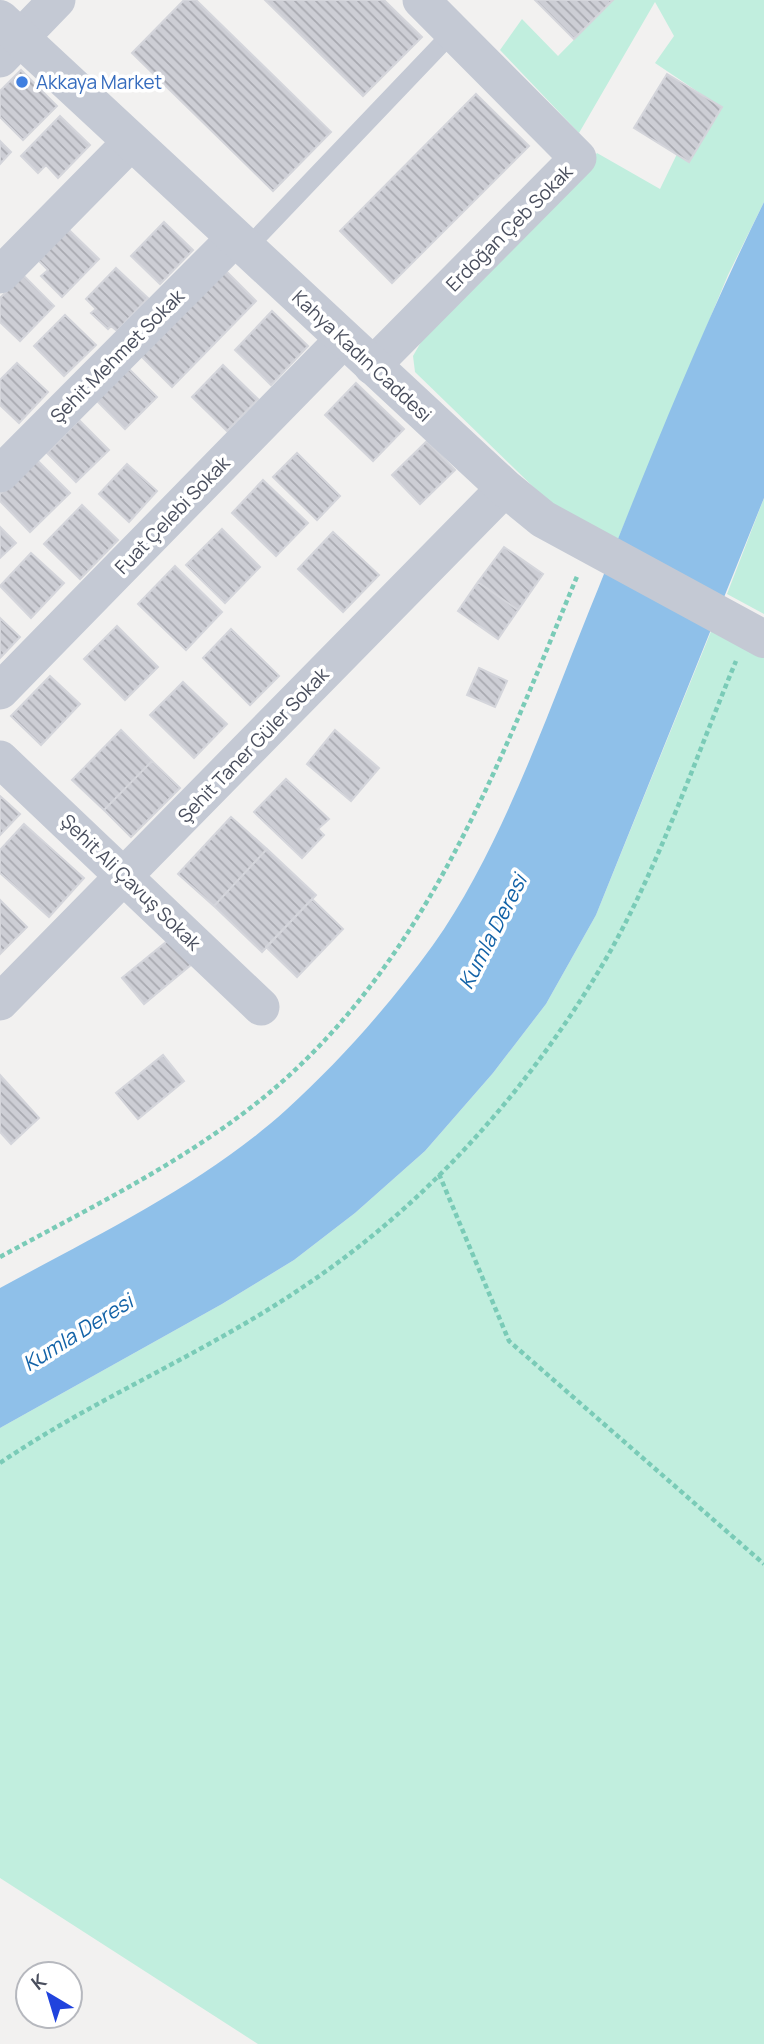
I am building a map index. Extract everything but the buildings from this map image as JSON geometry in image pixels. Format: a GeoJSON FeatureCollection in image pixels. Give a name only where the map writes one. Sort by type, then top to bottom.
{"type":"FeatureCollection","features":[{"type":"Feature","properties":{"kind":"street"},"geometry":{"type":"LineString","coordinates":[[7,39],[57,0]]}},
{"type":"Feature","properties":{"kind":"street","name":"Erdoğan Çeb Sokak"},"geometry":{"type":"LineString","coordinates":[[372,366],[578,158],[421,0]]}},
{"type":"Feature","properties":{"kind":"street","name":"Kahya Kadın Caddesi"},"geometry":{"type":"LineString","coordinates":[[7,39],[131,142],[343,340],[505,488],[543,519],[755,646]]}},
{"type":"Feature","properties":{"kind":"street"},"geometry":{"type":"LineString","coordinates":[[0,275],[131,142]]}},
{"type":"Feature","properties":{"kind":"street","name":"Şehit Mehmet Sokak"},"geometry":{"type":"LineString","coordinates":[[0,474],[240,243]]}},
{"type":"Feature","properties":{"kind":"street","name":"Fuat Çelebi Sokak"},"geometry":{"type":"LineString","coordinates":[[0,691],[343,340]]}},
{"type":"Feature","properties":{"kind":"street","name":"Şehit Taner Güler Sokak"},"geometry":{"type":"LineString","coordinates":[[0,1002],[505,488]]}},
{"type":"Feature","properties":{"kind":"street","name":"Şehit Ali Çavuş Sokak"},"geometry":{"type":"LineString","coordinates":[[0,759],[126,875],[261,1007]]}},
{"type":"Feature","properties":{"kind":"lane"},"geometry":{"type":"LineString","coordinates":[[240,243],[453,32]]}},
{"type":"Feature","properties":{"kind":"path"},"geometry":{"type":"LineString","coordinates":[[0,1257],[154,1174],[243,1114],[306,1060],[349,1009],[412,928],[457,851],[506,747],[580,568]]}},
{"type":"Feature","properties":{"kind":"path"},"geometry":{"type":"LineString","coordinates":[[0,1463],[59,1426],[202,1350],[305,1286],[403,1209],[466,1149],[545,1054],[608,955],[755,646]]}},
{"type":"Feature","properties":{"kind":"path"},"geometry":{"type":"LineString","coordinates":[[439,1174],[509,1341],[764,1564]]}},
{"type":"Feature","properties":{"kind":"green space"},"geometry":{"type":"Polygon","coordinates":[[[613,0],[764,0],[764,202],[728,275],[618,539],[553,506],[415,372],[413,356],[421,342],[597,153],[660,189],[677,154],[689,161],[722,108],[655,63],[674,36],[655,2],[579,133],[500,50],[522,19],[558,56],[613,0]]]}},
{"type":"Feature","properties":{"kind":"green space"},"geometry":{"type":"Polygon","coordinates":[[[764,498],[764,614],[727,594],[764,498]]]}},
{"type":"Feature","properties":{"kind":"green space"},"geometry":{"type":"Polygon","coordinates":[[[712,629],[764,657],[764,2044],[258,2044],[0,1878],[0,1428],[222,1304],[294,1260],[355,1213],[425,1151],[493,1073],[546,1004],[596,915],[712,629]]]}},
{"type":"Feature","properties":{"kind":"water","name":"Kumla Deresi"},"geometry":{"type":"Polygon","coordinates":[[[764,202],[764,498],[596,915],[546,1004],[493,1073],[425,1151],[355,1213],[294,1260],[222,1304],[0,1428],[0,1288],[148,1207],[220,1162],[254,1137],[326,1072],[364,1031],[417,967],[459,906],[524,772],[677,394],[764,202]]]}},
{"type":"Feature","properties":{"kind":"place","name":"Akkaya Market"},"geometry":{"type":"Point","coordinates":[22,82]}}]}
